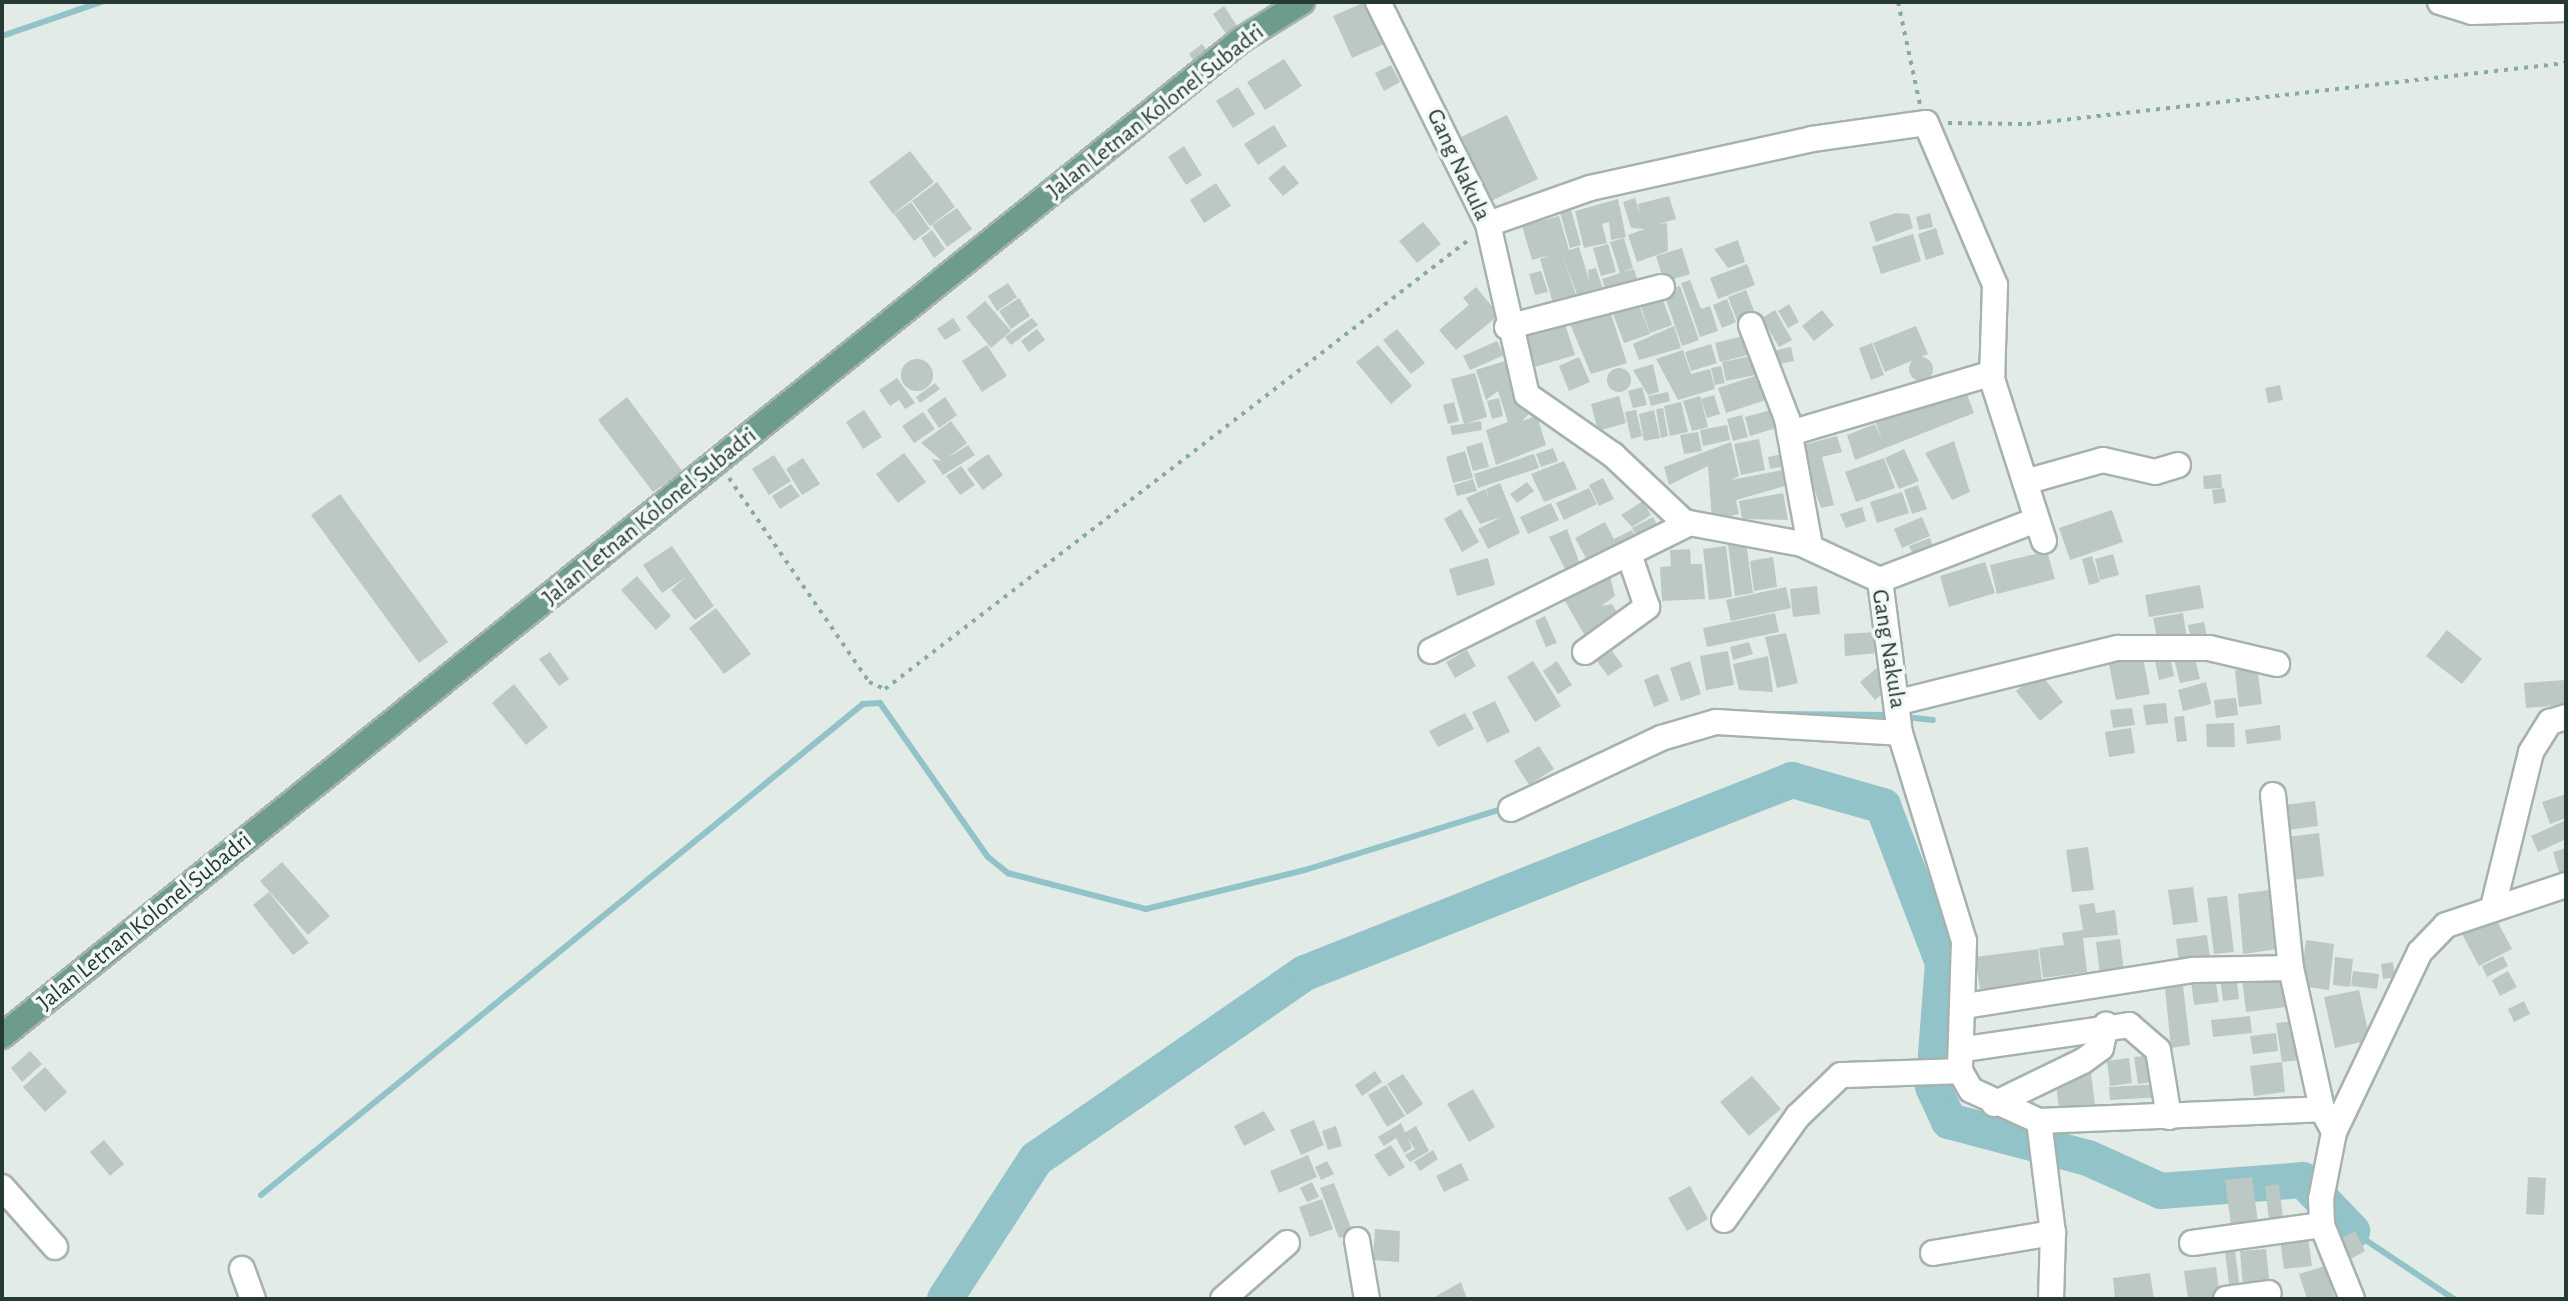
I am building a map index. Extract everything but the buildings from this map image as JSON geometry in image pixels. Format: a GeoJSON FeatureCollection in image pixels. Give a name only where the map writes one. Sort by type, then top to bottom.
{"type":"FeatureCollection","features":[{"type":"Feature","properties":{"kind":"main road","name":"Jalan Letnan Kolonel Subadri"},"geometry":{"type":"LineString","coordinates":[[2,1036],[1241,40],[1302,2]]}},
{"type":"Feature","properties":{"kind":"street","name":"Gang Nakula"},"geometry":{"type":"LineString","coordinates":[[1378,2],[1488,224],[1507,327],[1527,395],[1613,455],[1688,524],[1810,546],[1880,580],[1899,718],[1964,941],[1963,1060]]}},
{"type":"Feature","properties":{"kind":"street"},"geometry":{"type":"LineString","coordinates":[[2440,2],[2472,12],[2566,9]]}},
{"type":"Feature","properties":{"kind":"street"},"geometry":{"type":"LineString","coordinates":[[1488,224],[1590,188],[1812,139],[1926,123],[1995,285],[1992,373],[2040,531],[1880,580]]}},
{"type":"Feature","properties":{"kind":"street"},"geometry":{"type":"LineString","coordinates":[[1507,327],[1662,287]]}},
{"type":"Feature","properties":{"kind":"street"},"geometry":{"type":"LineString","coordinates":[[1751,325],[1790,433],[1810,546]]}},
{"type":"Feature","properties":{"kind":"street"},"geometry":{"type":"LineString","coordinates":[[1790,433],[1992,373]]}},
{"type":"Feature","properties":{"kind":"street"},"geometry":{"type":"LineString","coordinates":[[2025,482],[2103,460],[2155,472],[2178,465]]}},
{"type":"Feature","properties":{"kind":"street"},"geometry":{"type":"LineString","coordinates":[[1431,651],[1688,524]]}},
{"type":"Feature","properties":{"kind":"street"},"geometry":{"type":"LineString","coordinates":[[1585,652],[1647,607],[1629,554]]}},
{"type":"Feature","properties":{"kind":"street"},"geometry":{"type":"LineString","coordinates":[[1511,809],[1661,738],[1716,722],[1899,718],[2118,648],[2209,648],[2277,664]]}},
{"type":"Feature","properties":{"kind":"street"},"geometry":{"type":"LineString","coordinates":[[2494,903],[2531,752],[2550,722],[2566,717]]}},
{"type":"Feature","properties":{"kind":"street"},"geometry":{"type":"LineString","coordinates":[[2273,795],[2291,968],[2322,1109],[2334,1132]]}},
{"type":"Feature","properties":{"kind":"street"},"geometry":{"type":"LineString","coordinates":[[2352,1299],[2322,1225],[2334,1132],[2420,952],[2446,925],[2494,903],[2566,885]]}},
{"type":"Feature","properties":{"kind":"street"},"geometry":{"type":"LineString","coordinates":[[1965,1006],[2193,970],[2291,968]]}},
{"type":"Feature","properties":{"kind":"street"},"geometry":{"type":"LineString","coordinates":[[1724,1220],[1798,1116],[1841,1075],[1963,1060],[2106,1025],[2129,1025],[2158,1050],[2169,1117]]}},
{"type":"Feature","properties":{"kind":"street"},"geometry":{"type":"LineString","coordinates":[[1994,1104],[2083,1061],[2101,1048],[2106,1025]]}},
{"type":"Feature","properties":{"kind":"street"},"geometry":{"type":"LineString","coordinates":[[1963,1060],[1971,1090],[2041,1136],[2169,1117],[2322,1109]]}},
{"type":"Feature","properties":{"kind":"street"},"geometry":{"type":"LineString","coordinates":[[2041,1136],[2053,1233],[2051,1299]]}},
{"type":"Feature","properties":{"kind":"street"},"geometry":{"type":"LineString","coordinates":[[2,1187],[55,1247]]}},
{"type":"Feature","properties":{"kind":"street"},"geometry":{"type":"LineString","coordinates":[[2192,1243],[2322,1225]]}},
{"type":"Feature","properties":{"kind":"street"},"geometry":{"type":"LineString","coordinates":[[1933,1253],[2053,1233]]}},
{"type":"Feature","properties":{"kind":"street"},"geometry":{"type":"LineString","coordinates":[[1357,1240],[1367,1299]]}},
{"type":"Feature","properties":{"kind":"street"},"geometry":{"type":"LineString","coordinates":[[1223,1299],[1287,1243]]}},
{"type":"Feature","properties":{"kind":"street"},"geometry":{"type":"LineString","coordinates":[[242,1269],[253,1299]]}},
{"type":"Feature","properties":{"kind":"street"},"geometry":{"type":"LineString","coordinates":[[2226,1299],[2269,1293]]}},
{"type":"Feature","properties":{"kind":"path"},"geometry":{"type":"LineString","coordinates":[[1898,2],[1926,123],[2027,124],[2566,63]]}},
{"type":"Feature","properties":{"kind":"path"},"geometry":{"type":"LineString","coordinates":[[719,462],[869,682],[885,689],[1488,224]]}},
{"type":"Feature","properties":{"kind":"waterway"},"geometry":{"type":"LineString","coordinates":[[2,36],[101,2]]}},
{"type":"Feature","properties":{"kind":"waterway"},"geometry":{"type":"LineString","coordinates":[[261,1195],[863,704],[880,703],[988,857],[1008,873],[1146,909],[1305,870],[1505,808]]}},
{"type":"Feature","properties":{"kind":"waterway"},"geometry":{"type":"LineString","coordinates":[[1761,714],[1894,715]]}},
{"type":"Feature","properties":{"kind":"waterway"},"geometry":{"type":"LineString","coordinates":[[1905,717],[1933,720]]}},
{"type":"Feature","properties":{"kind":"waterway"},"geometry":{"type":"LineString","coordinates":[[945,1299],[1036,1159],[1305,973],[1792,780],[1883,806],[1943,963],[1936,1055]]}},
{"type":"Feature","properties":{"kind":"waterway"},"geometry":{"type":"LineString","coordinates":[[1933,1087],[1949,1121],[2088,1158],[2161,1191],[2303,1180],[2352,1231]]}},
{"type":"Feature","properties":{"kind":"waterway"},"geometry":{"type":"LineString","coordinates":[[2352,1231],[2454,1299]]}}]}
